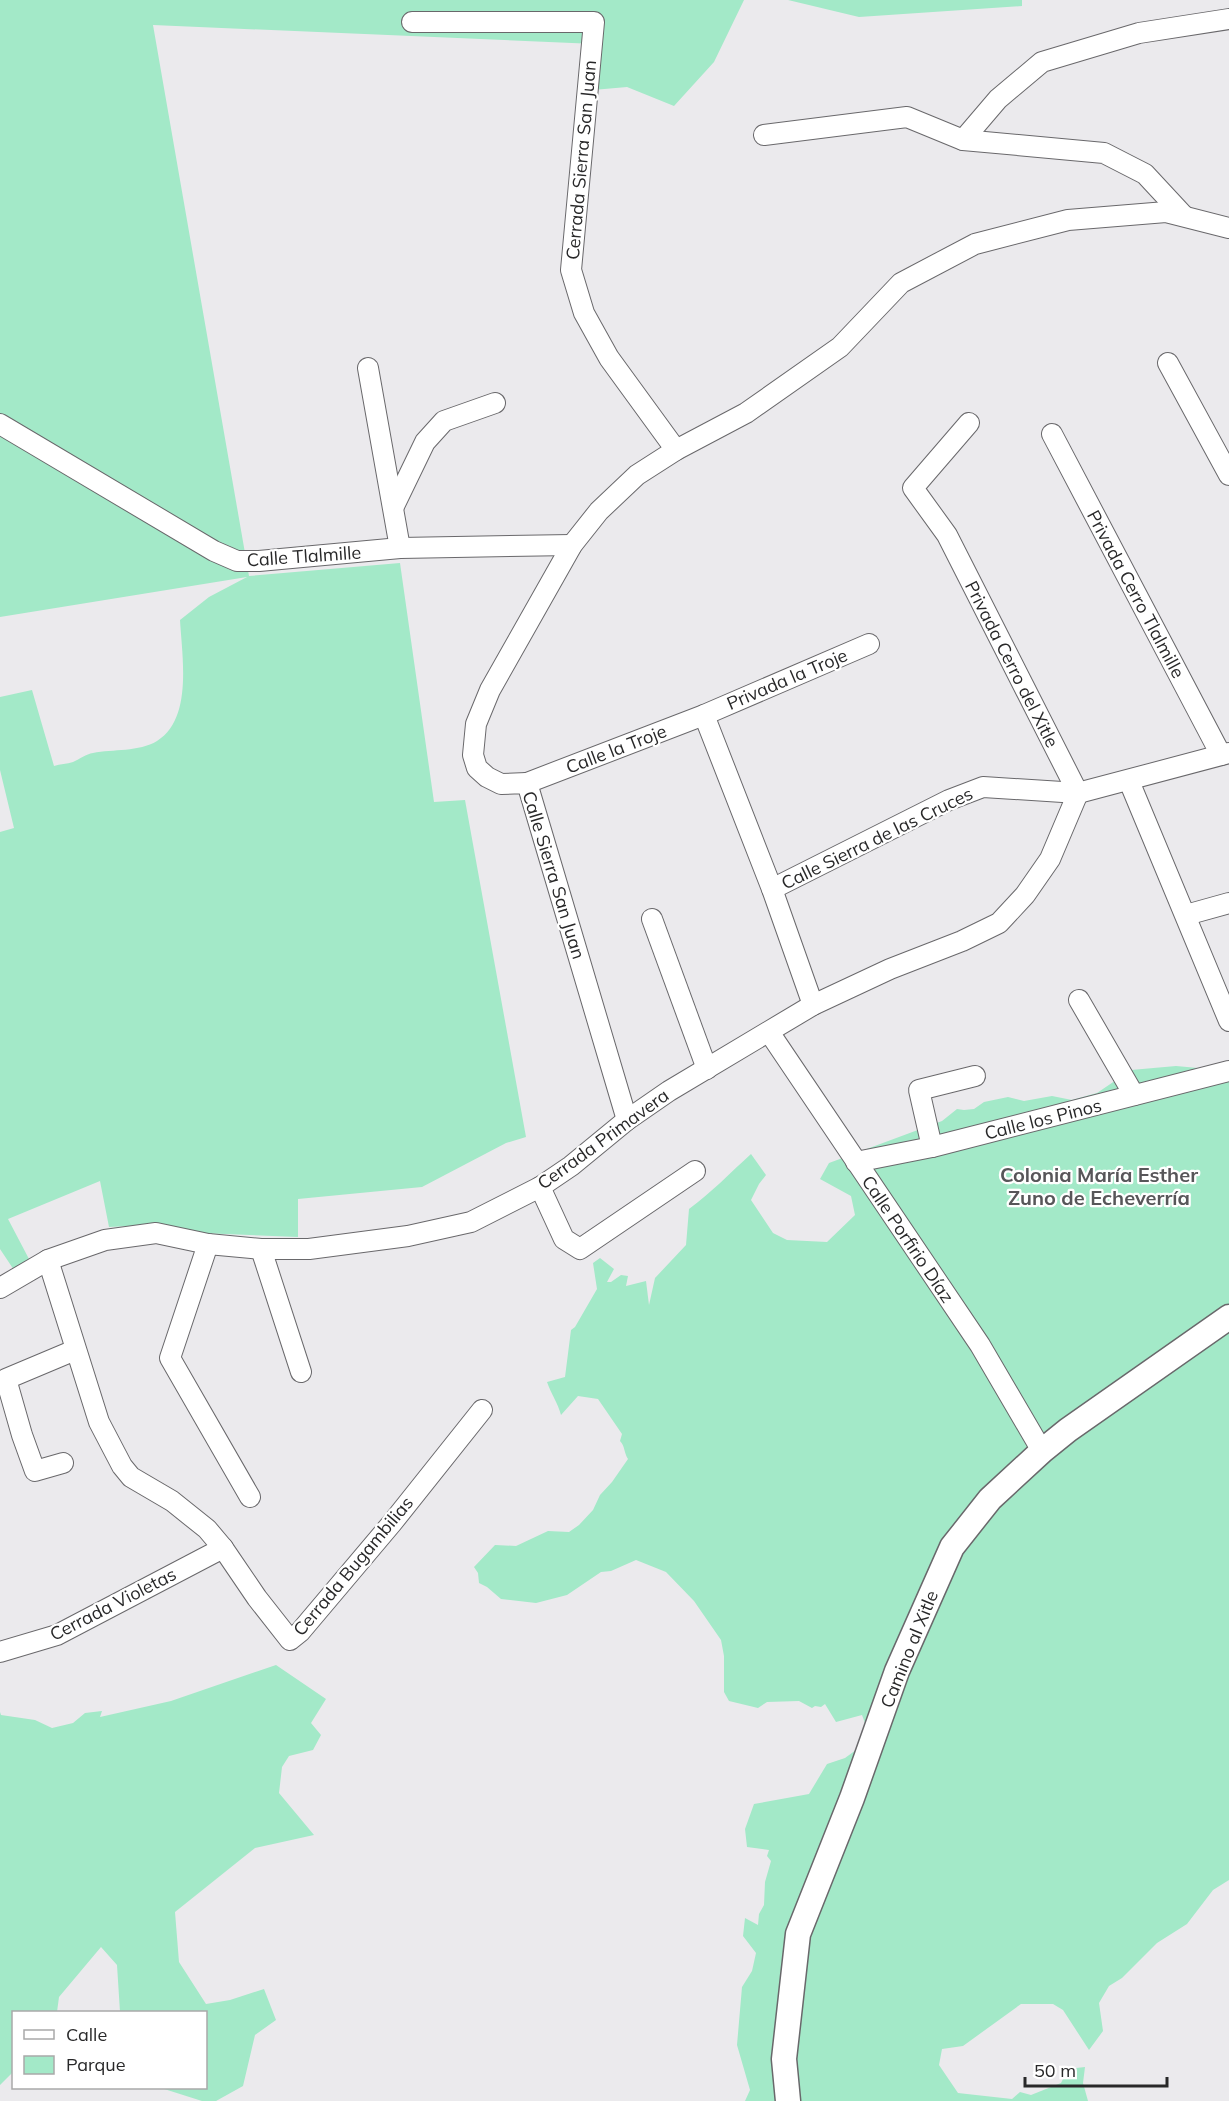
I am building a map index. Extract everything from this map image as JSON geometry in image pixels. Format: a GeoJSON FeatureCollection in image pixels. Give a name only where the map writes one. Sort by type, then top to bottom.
{"type":"FeatureCollection","features":[{"type":"Feature","properties":{"kind":"street"},"geometry":{"type":"LineString","coordinates":[[963,140],[998,99],[1042,62],[1139,33],[1229,18]]}},
{"type":"Feature","properties":{"kind":"street","name":"Cerrada Sierra San Juan"},"geometry":{"type":"LineString","coordinates":[[411,22],[594,22],[571,270],[584,313],[609,358],[676,450]]}},
{"type":"Feature","properties":{"kind":"street"},"geometry":{"type":"LineString","coordinates":[[764,135],[906,117],[963,140],[1104,153],[1145,174],[1184,216]]}},
{"type":"Feature","properties":{"kind":"street"},"geometry":{"type":"LineString","coordinates":[[572,545],[599,511],[637,475],[676,450],[746,413],[840,347],[901,283],[975,244],[1068,220],[1166,212],[1229,228]]}},
{"type":"Feature","properties":{"kind":"street"},"geometry":{"type":"LineString","coordinates":[[1168,363],[1229,475]]}},
{"type":"Feature","properties":{"kind":"street"},"geometry":{"type":"LineString","coordinates":[[368,368],[400,548]]}},
{"type":"Feature","properties":{"kind":"street"},"geometry":{"type":"LineString","coordinates":[[394,506],[425,442],[444,421],[495,403]]}},
{"type":"Feature","properties":{"kind":"street","name":"Privada Cerro del Xitle"},"geometry":{"type":"LineString","coordinates":[[969,423],[913,488],[947,535],[1078,793]]}},
{"type":"Feature","properties":{"kind":"street","name":"Calle Tlalmille"},"geometry":{"type":"LineString","coordinates":[[0,424],[214,552],[237,561],[400,548],[572,545]]}},
{"type":"Feature","properties":{"kind":"street","name":"Privada Cerro Tlalmille"},"geometry":{"type":"LineString","coordinates":[[1052,434],[1225,754]]}},
{"type":"Feature","properties":{"kind":"street","name":"Calle Sierra San Juan"},"geometry":{"type":"LineString","coordinates":[[572,545],[490,690],[476,724],[473,755],[477,768],[487,777],[501,784],[527,783],[627,1120]]}},
{"type":"Feature","properties":{"kind":"street","name":"Privada la Troje"},"geometry":{"type":"LineString","coordinates":[[704,715],[869,644]]}},
{"type":"Feature","properties":{"kind":"street"},"geometry":{"type":"LineString","coordinates":[[704,715],[772,889],[813,1005]]}},
{"type":"Feature","properties":{"kind":"street","name":"Calle la Troje"},"geometry":{"type":"LineString","coordinates":[[527,783],[704,715]]}},
{"type":"Feature","properties":{"kind":"street","name":"Calle Sierra de las Cruces"},"geometry":{"type":"LineString","coordinates":[[772,889],[950,800],[983,787],[1078,793],[1225,754]]}},
{"type":"Feature","properties":{"kind":"street"},"geometry":{"type":"LineString","coordinates":[[1129,781],[1229,1021]]}},
{"type":"Feature","properties":{"kind":"street","name":"Cerrada Primavera"},"geometry":{"type":"LineString","coordinates":[[0,1288],[48,1260],[105,1240],[156,1233],[208,1244],[261,1249],[320,1247],[408,1236],[471,1222],[540,1187],[571,1166],[627,1120],[669,1091],[813,1005],[890,969],[962,941],[999,923],[1025,895],[1050,859],[1078,793]]}},
{"type":"Feature","properties":{"kind":"street"},"geometry":{"type":"LineString","coordinates":[[1186,915],[1229,903]]}},
{"type":"Feature","properties":{"kind":"street"},"geometry":{"type":"LineString","coordinates":[[652,919],[707,1069]]}},
{"type":"Feature","properties":{"kind":"street"},"geometry":{"type":"LineString","coordinates":[[1079,1000],[1134,1095]]}},
{"type":"Feature","properties":{"kind":"street","name":"Calle Porfirio Díaz"},"geometry":{"type":"LineString","coordinates":[[769,1032],[980,1345],[1042,1451]]}},
{"type":"Feature","properties":{"kind":"street","name":"Calle los Pinos"},"geometry":{"type":"LineString","coordinates":[[856,1162],[932,1148],[1229,1071]]}},
{"type":"Feature","properties":{"kind":"street"},"geometry":{"type":"LineString","coordinates":[[932,1148],[919,1090],[975,1076]]}},
{"type":"Feature","properties":{"kind":"street"},"geometry":{"type":"LineString","coordinates":[[540,1187],[564,1239],[580,1249],[695,1171]]}},
{"type":"Feature","properties":{"kind":"street"},"geometry":{"type":"LineString","coordinates":[[208,1244],[170,1358],[188,1393],[250,1497]]}},
{"type":"Feature","properties":{"kind":"street"},"geometry":{"type":"LineString","coordinates":[[261,1249],[301,1372]]}},
{"type":"Feature","properties":{"kind":"street","name":"Cerrada Bugambilias"},"geometry":{"type":"LineString","coordinates":[[48,1260],[99,1422],[122,1466],[131,1477],[197,1519],[223,1548],[290,1641],[392,1523],[482,1410]]}},
{"type":"Feature","properties":{"kind":"street","name":"Camino al Xitle"},"geometry":{"type":"LineString","coordinates":[[788,2101],[784,2059],[798,1934],[852,1798],[897,1671],[952,1547],[990,1499],[1042,1451],[1068,1430],[1229,1317]]}},
{"type":"Feature","properties":{"kind":"street"},"geometry":{"type":"LineString","coordinates":[[63,1463],[34,1471],[6,1379],[75,1350]]}},
{"type":"Feature","properties":{"kind":"street","name":"Cerrada Violetas"},"geometry":{"type":"LineString","coordinates":[[0,1652],[57,1635],[223,1548]]}},
{"type":"Feature","properties":{"kind":"green space"},"geometry":{"type":"Polygon","coordinates":[[[0,0],[744,0],[714,62],[674,106],[627,87],[593,90],[595,44],[153,25],[249,576],[400,563],[434,802],[465,800],[526,1137],[506,1143],[422,1187],[298,1199],[298,1237],[200,1233],[150,1225],[109,1227],[100,1181],[8,1219],[29,1259],[14,1270],[0,1249],[0,832],[14,828],[0,770],[0,697],[32,690],[54,766],[73,762],[90,754],[150,745],[168,731],[181,703],[183,668],[180,620],[209,597],[247,577],[0,617],[0,0]]]}},
{"type":"Feature","properties":{"kind":"green space"},"geometry":{"type":"Polygon","coordinates":[[[788,0],[1022,0],[1022,6],[859,17],[788,0]]]}},
{"type":"Feature","properties":{"kind":"green space"},"geometry":{"type":"Polygon","coordinates":[[[1176,1066],[1220,1070],[1229,1066],[1229,1880],[1213,1890],[1187,1924],[1157,1943],[1122,1978],[1109,1986],[1099,2003],[1103,2031],[1089,2050],[1063,2010],[1053,2004],[1021,2004],[963,2046],[942,2049],[939,2065],[958,2093],[1012,2099],[1020,2092],[1031,2095],[1061,2083],[1068,2069],[1085,2067],[1083,2083],[1088,2101],[745,2101],[750,2090],[737,2045],[742,1987],[752,1971],[756,1953],[743,1936],[745,1918],[758,1925],[759,1914],[764,1905],[765,1882],[771,1861],[767,1856],[769,1850],[747,1847],[745,1829],[754,1804],[809,1794],[827,1764],[845,1758],[871,1739],[862,1715],[836,1722],[825,1704],[812,1708],[799,1701],[767,1702],[758,1708],[729,1701],[724,1692],[724,1656],[721,1640],[694,1601],[666,1572],[636,1560],[611,1571],[601,1572],[567,1595],[536,1603],[501,1599],[479,1583],[478,1573],[474,1567],[495,1545],[516,1546],[548,1531],[569,1532],[579,1525],[593,1510],[600,1495],[628,1459],[620,1441],[622,1434],[598,1399],[578,1396],[561,1415],[547,1382],[565,1377],[571,1330],[597,1289],[593,1263],[600,1258],[614,1269],[607,1282],[621,1275],[628,1276],[626,1286],[646,1281],[649,1305],[655,1278],[686,1245],[689,1209],[751,1154],[766,1175],[751,1200],[773,1233],[787,1240],[827,1242],[855,1215],[851,1196],[820,1179],[829,1163],[942,1121],[957,1109],[974,1109],[984,1102],[1008,1097],[1024,1101],[1052,1096],[1072,1100],[1097,1093],[1131,1070],[1176,1066]]]}},
{"type":"Feature","properties":{"kind":"green space"},"geometry":{"type":"Polygon","coordinates":[[[276,1665],[326,1699],[311,1723],[321,1735],[313,1750],[289,1756],[282,1767],[279,1793],[314,1835],[255,1848],[175,1912],[179,1962],[206,2004],[230,2000],[264,1989],[276,2020],[255,2035],[243,2086],[216,2101],[202,2101],[164,2089],[207,2089],[207,2011],[120,2011],[117,1965],[101,1947],[59,1997],[57,2011],[12,2011],[12,2073],[0,2085],[0,1712],[1,1715],[35,1720],[52,1728],[73,1723],[85,1713],[102,1711],[100,1717],[171,1701],[276,1665]]]}},
{"type":"Feature","properties":{"kind":"district","name":"Colonia María Esther Zuno de Echeverría"},"geometry":{"type":"Point","coordinates":[1099,1186]}}]}
